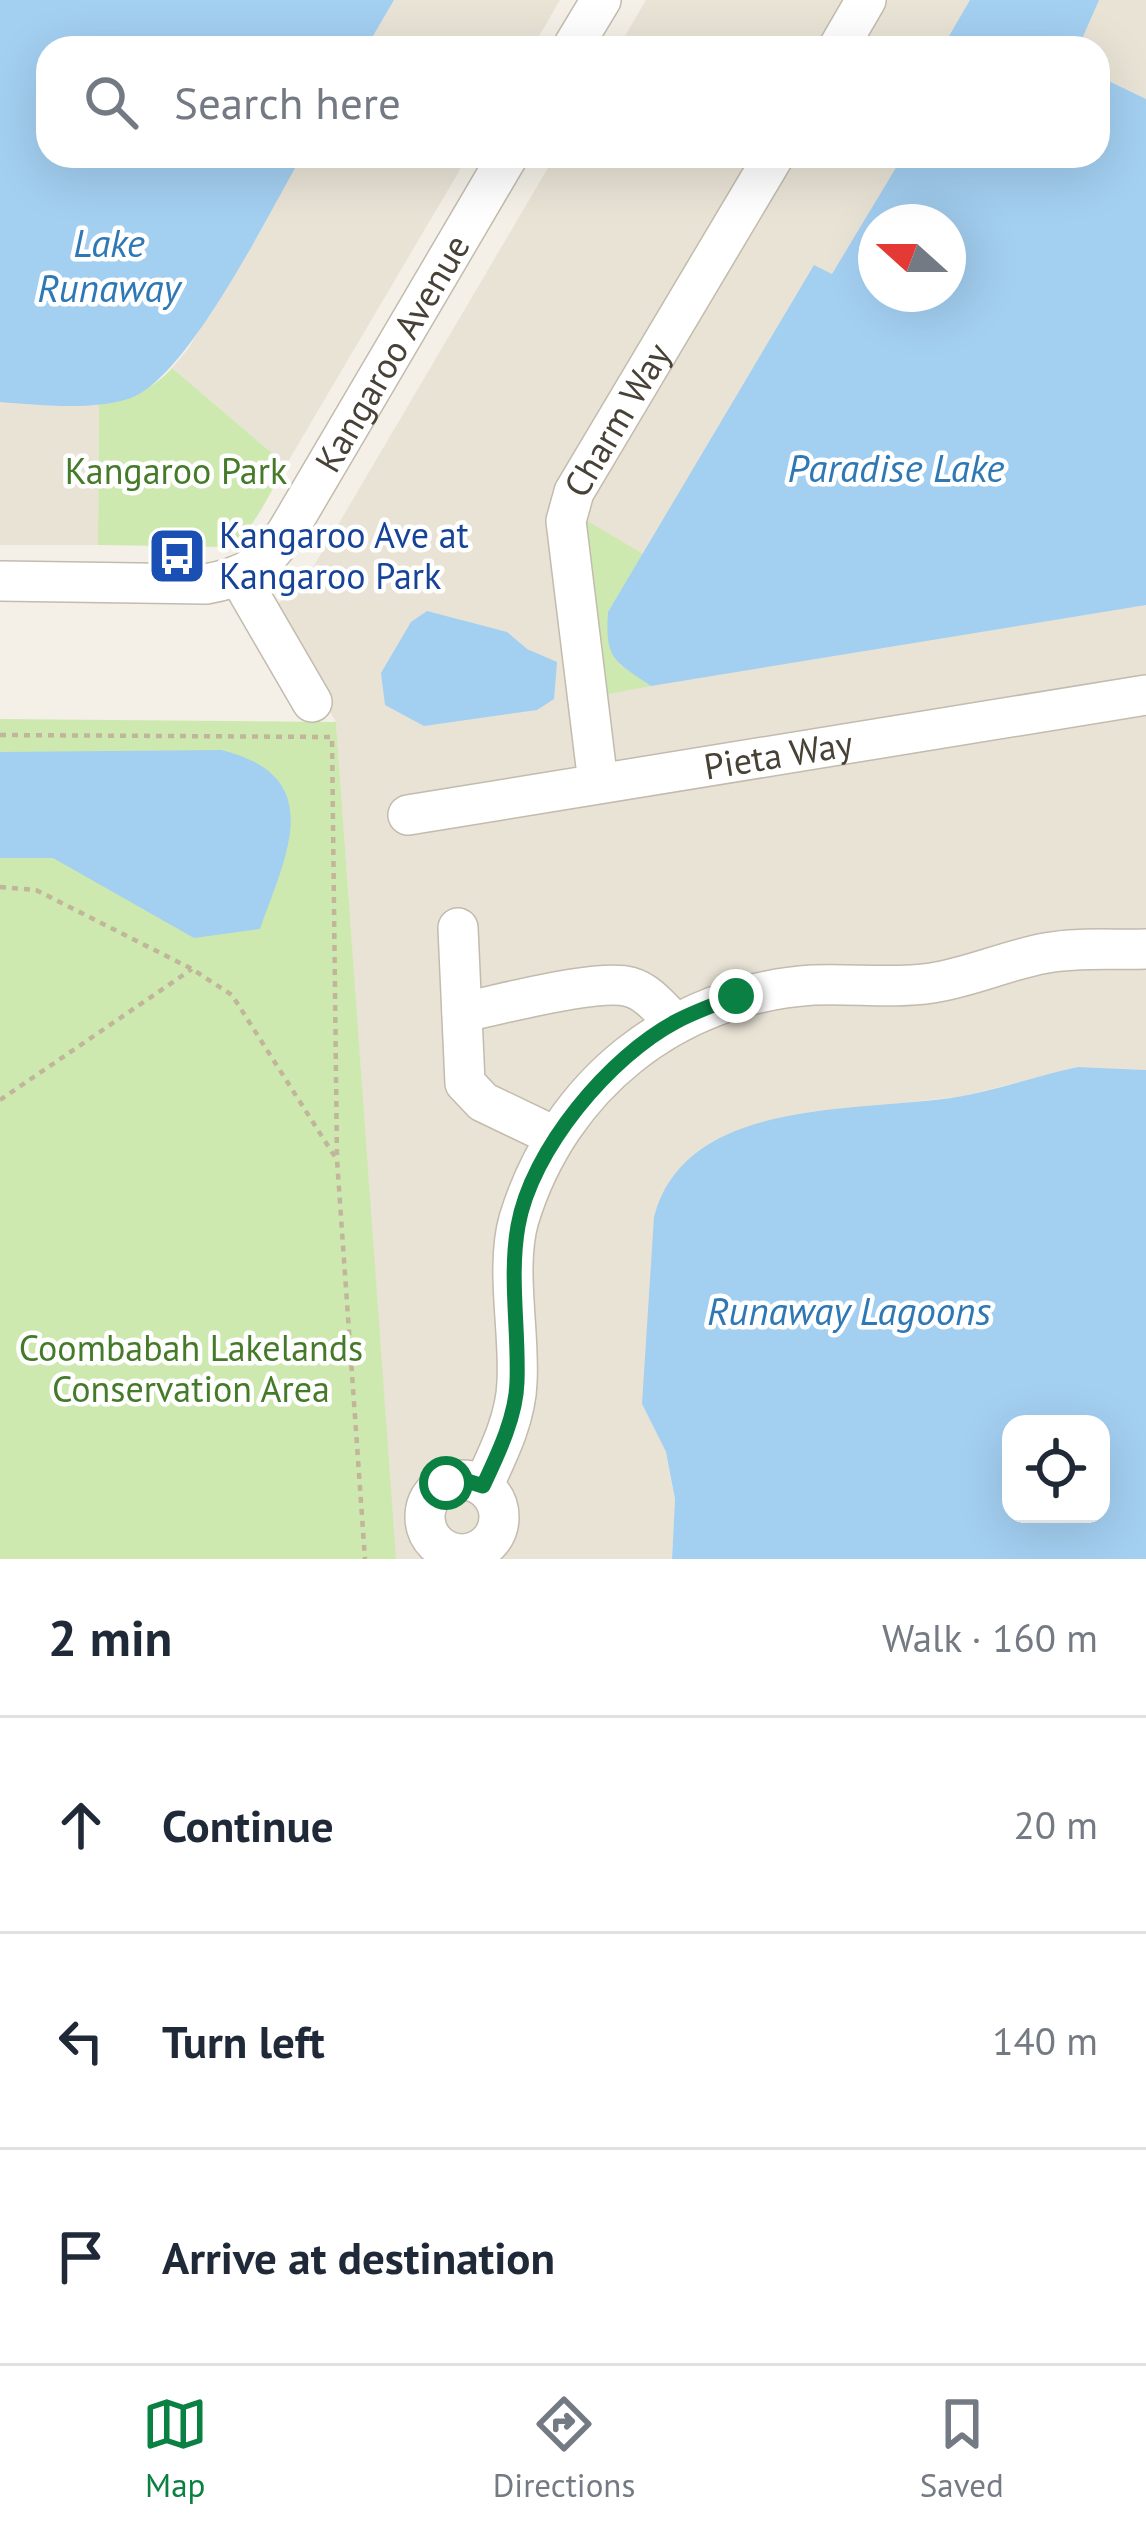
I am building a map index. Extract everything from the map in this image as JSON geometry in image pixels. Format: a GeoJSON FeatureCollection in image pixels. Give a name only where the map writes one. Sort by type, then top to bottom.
{"type":"FeatureCollection","features":[{"type":"Feature","properties":{"kind":"street"},"geometry":{"type":"LineString","coordinates":[[579,36],[601,0]]}},
{"type":"Feature","properties":{"kind":"street"},"geometry":{"type":"LineString","coordinates":[[845,36],[866,0]]}},
{"type":"Feature","properties":{"kind":"street","name":"Kangaroo Avenue"},"geometry":{"type":"LineString","coordinates":[[239,578],[257,568],[287,532],[501,168]]}},
{"type":"Feature","properties":{"kind":"street","name":"Charm Way"},"geometry":{"type":"LineString","coordinates":[[598,783],[566,521],[574,492],[767,168]]}},
{"type":"Feature","properties":{"kind":"street"},"geometry":{"type":"LineString","coordinates":[[0,581],[206,584],[239,578],[312,702]]}},
{"type":"Feature","properties":{"kind":"street","name":"Pieta Way"},"geometry":{"type":"LineString","coordinates":[[408,815],[1146,695]]}},
{"type":"Feature","properties":{"kind":"street"},"geometry":{"type":"LineString","coordinates":[[458,928],[465,1083],[483,1102],[554,1136]]}},
{"type":"Feature","properties":{"kind":"street"},"geometry":{"type":"LineString","coordinates":[[483,1486],[502,1445],[518,1386],[514,1296],[518,1223],[554,1136],[612,1070],[674,1022],[736,996],[811,985],[926,984],[977,975],[1046,952],[1146,949]]}},
{"type":"Feature","properties":{"kind":"street"},"geometry":{"type":"LineString","coordinates":[[462,1012],[607,985],[632,987],[674,1022]]}},
{"type":"Feature","properties":{"kind":"path"},"geometry":{"type":"LineString","coordinates":[[0,735],[332,737],[337,1160],[365,1559]]}},
{"type":"Feature","properties":{"kind":"path"},"geometry":{"type":"LineString","coordinates":[[0,886],[36,890],[192,969],[232,995],[337,1160]]}},
{"type":"Feature","properties":{"kind":"path"},"geometry":{"type":"LineString","coordinates":[[0,1100],[192,969]]}},
{"type":"Feature","properties":{"kind":"shaded area"},"geometry":{"type":"Polygon","coordinates":[[[394,0],[560,0],[539,36],[373,36],[394,0]]]}},
{"type":"Feature","properties":{"kind":"shaded area"},"geometry":{"type":"Polygon","coordinates":[[[646,0],[1146,0],[1146,1070],[1078,1067],[964,1096],[809,1114],[642,1404],[666,1452],[675,1499],[672,1559],[395,1559],[336,722],[269,608],[289,597],[309,574],[548,168],[1110,168],[1110,36],[625,36],[646,0]]]}},
{"type":"Feature","properties":{"kind":"shaded area"},"geometry":{"type":"Polygon","coordinates":[[[295,168],[461,168],[286,465],[172,368],[188,349],[295,168]]]}},
{"type":"Feature","properties":{"kind":"shaded area"},"geometry":{"type":"Polygon","coordinates":[[[0,402],[99,404],[98,545],[0,545],[0,402]]]}},
{"type":"Feature","properties":{"kind":"green space","name":"Kangaroo Park"},"geometry":{"type":"Polygon","coordinates":[[[172,368],[286,465],[253,522],[226,547],[98,545],[99,404],[139,392],[172,368]]]}},
{"type":"Feature","properties":{"kind":"green space"},"geometry":{"type":"Polygon","coordinates":[[[579,516],[643,554],[608,612],[619,664],[651,686],[598,696],[579,516]]]}},
{"type":"Feature","properties":{"kind":"green space","name":"Coombabah Lakelands Conservation Area"},"geometry":{"type":"Polygon","coordinates":[[[0,719],[336,722],[396,1559],[0,1559],[0,719]]]}},
{"type":"Feature","properties":{"kind":"water","name":"Lake Runaway"},"geometry":{"type":"Polygon","coordinates":[[[0,0],[394,0],[373,36],[36,36],[36,168],[295,168],[202,327],[154,384],[131,398],[84,406],[0,402],[0,0]]]}},
{"type":"Feature","properties":{"kind":"water"},"geometry":{"type":"Polygon","coordinates":[[[970,0],[1099,0],[1083,36],[949,36],[970,0]]]}},
{"type":"Feature","properties":{"kind":"water","name":"Paradise Lake"},"geometry":{"type":"Polygon","coordinates":[[[1110,82],[1146,99],[1146,605],[651,686],[620,664],[610,649],[608,612],[814,265],[832,274],[858,231],[858,312],[966,312],[966,204],[874,204],[896,168],[1110,168],[1110,82]]]}},
{"type":"Feature","properties":{"kind":"water"},"geometry":{"type":"Polygon","coordinates":[[[427,611],[507,632],[527,649],[557,662],[554,699],[537,710],[424,726],[385,705],[381,673],[411,622],[427,611]]]}},
{"type":"Feature","properties":{"kind":"water"},"geometry":{"type":"Polygon","coordinates":[[[221,750],[255,762],[276,778],[287,798],[288,846],[260,929],[194,938],[53,858],[0,858],[0,752],[221,750]]]}},
{"type":"Feature","properties":{"kind":"water","name":"Runaway Lagoons"},"geometry":{"type":"Polygon","coordinates":[[[1078,1067],[1146,1070],[1146,1559],[672,1559],[675,1499],[666,1452],[642,1404],[654,1217],[672,1178],[700,1150],[736,1131],[778,1118],[983,1091],[1078,1067]]]}},
{"type":"Feature","properties":{"kind":"place","name":"Kangaroo Ave at Kangaroo Park"},"geometry":{"type":"Point","coordinates":[177,556]}},
{"type":"Feature","properties":{"kind":"route"},"geometry":{"type":"LineString","coordinates":[[446,1483],[464,1480],[483,1486],[502,1445],[518,1386],[514,1296],[518,1223],[554,1136],[612,1070],[674,1022],[736,996]]}}]}
